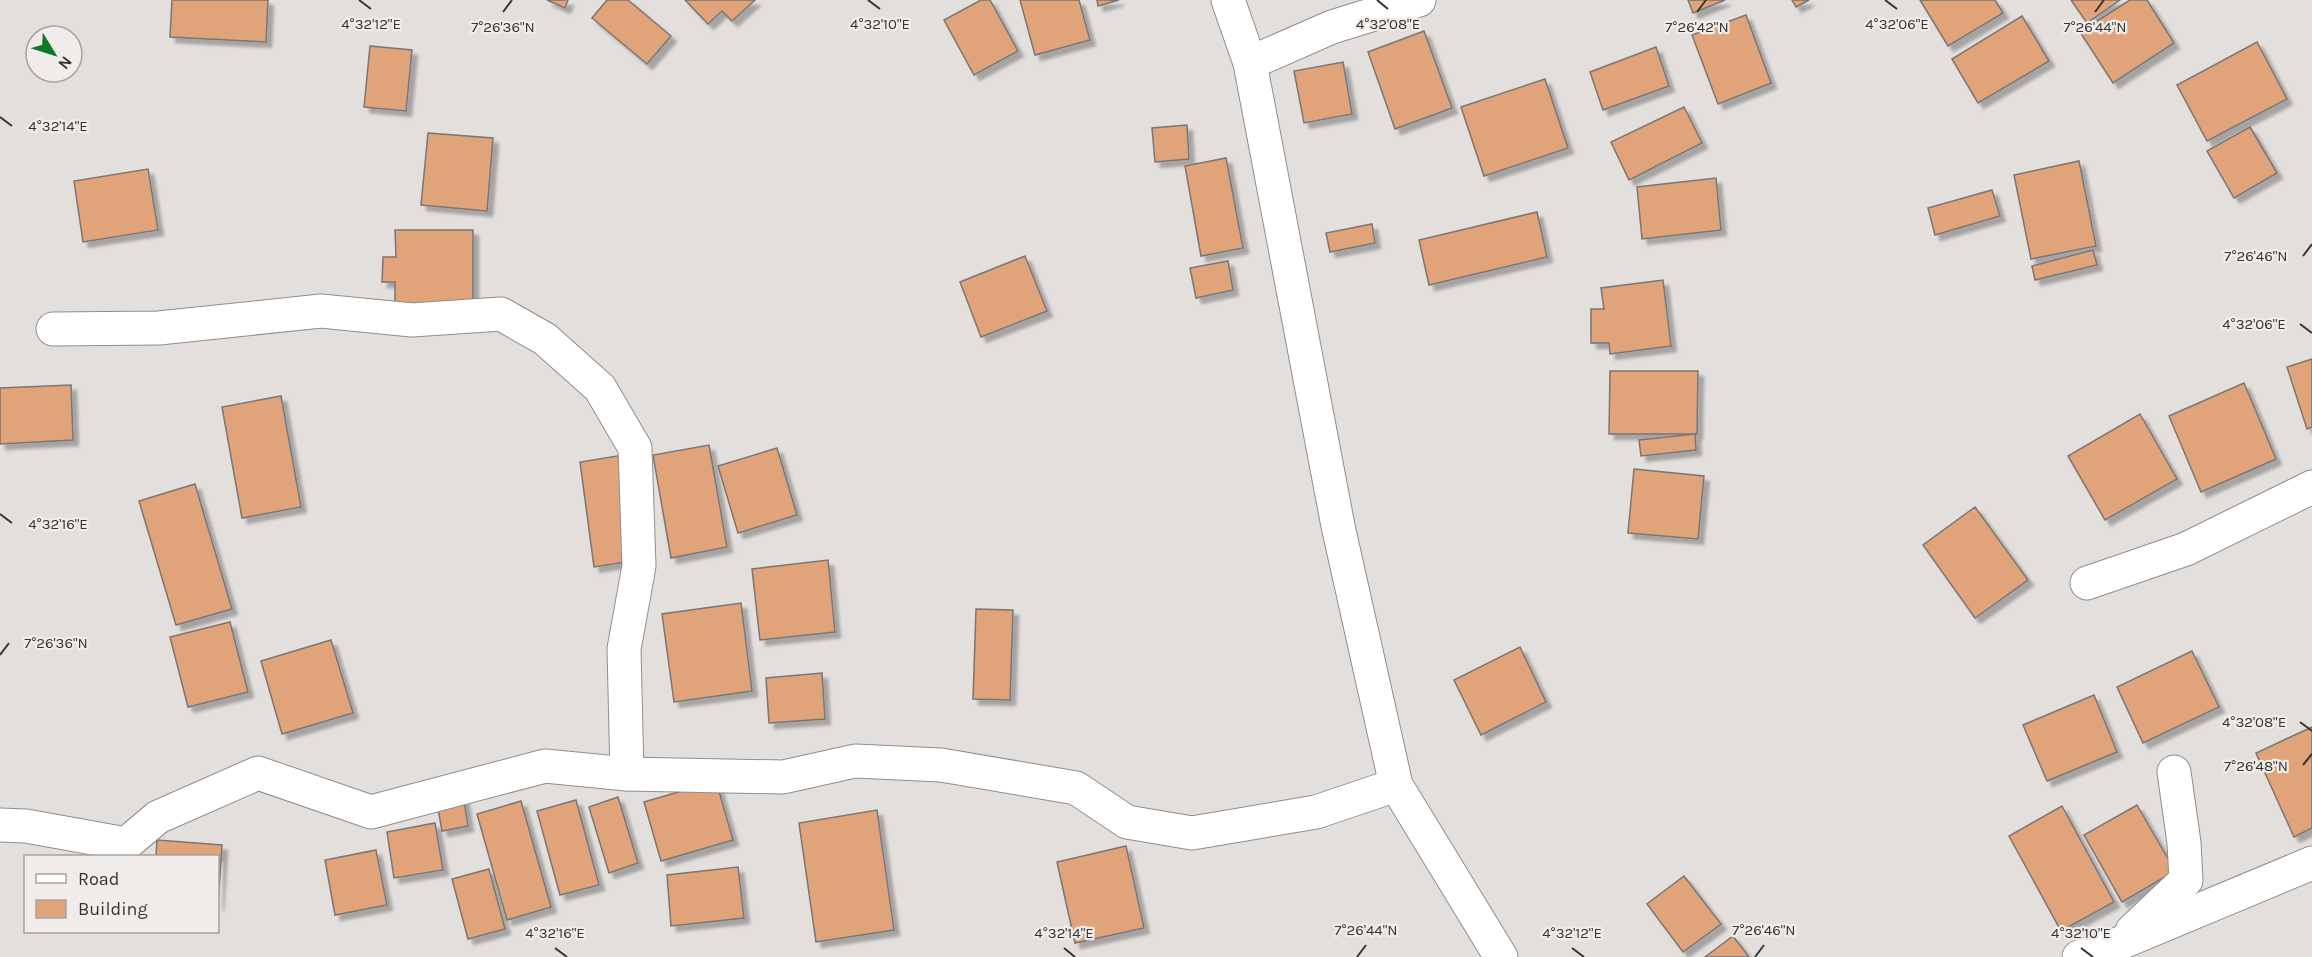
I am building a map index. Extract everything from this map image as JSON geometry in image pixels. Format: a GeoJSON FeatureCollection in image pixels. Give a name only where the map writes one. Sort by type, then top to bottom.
{"type":"FeatureCollection","features":[{"type":"Feature","properties":{"kind":"street"},"geometry":{"type":"LineString","coordinates":[[1228,0],[1250,63],[1338,526],[1395,785],[1502,957]]}},
{"type":"Feature","properties":{"kind":"street"},"geometry":{"type":"LineString","coordinates":[[1250,63],[1332,27],[1419,0]]}},
{"type":"Feature","properties":{"kind":"street"},"geometry":{"type":"LineString","coordinates":[[53,329],[159,328],[321,310],[412,320],[501,314],[545,339],[600,388],[635,448],[639,566],[624,649],[627,774]]}},
{"type":"Feature","properties":{"kind":"street"},"geometry":{"type":"LineString","coordinates":[[2087,583],[2186,549],[2312,487]]}},
{"type":"Feature","properties":{"kind":"street"},"geometry":{"type":"LineString","coordinates":[[0,825],[26,826],[126,844],[158,818],[258,773],[371,812],[544,766],[627,774],[783,777],[855,761],[941,765],[1076,788],[1128,822],[1192,833],[1316,812],[1395,785]]}},
{"type":"Feature","properties":{"kind":"street"},"geometry":{"type":"LineString","coordinates":[[2118,944],[2186,880],[2184,843],[2174,772]]}},
{"type":"Feature","properties":{"kind":"street"},"geometry":{"type":"LineString","coordinates":[[2079,957],[2118,944],[2312,863]]}},
{"type":"Feature","properties":{"kind":"building"},"geometry":{"type":"Polygon","coordinates":[[[172,0],[268,0],[266,42],[170,37],[172,0]]]}},
{"type":"Feature","properties":{"kind":"building"},"geometry":{"type":"Polygon","coordinates":[[[547,0],[568,0],[565,8],[547,0]]]}},
{"type":"Feature","properties":{"kind":"building"},"geometry":{"type":"Polygon","coordinates":[[[607,0],[628,0],[671,36],[647,64],[592,18],[607,0]]]}},
{"type":"Feature","properties":{"kind":"building"},"geometry":{"type":"Polygon","coordinates":[[[685,0],[755,0],[732,21],[722,11],[708,24],[685,0]]]}},
{"type":"Feature","properties":{"kind":"building"},"geometry":{"type":"Polygon","coordinates":[[[981,0],[990,0],[1018,51],[974,75],[944,20],[981,0]]]}},
{"type":"Feature","properties":{"kind":"building"},"geometry":{"type":"Polygon","coordinates":[[[1020,0],[1079,0],[1090,40],[1035,55],[1020,0]]]}},
{"type":"Feature","properties":{"kind":"building"},"geometry":{"type":"Polygon","coordinates":[[[1097,0],[1119,0],[1098,6],[1097,0]]]}},
{"type":"Feature","properties":{"kind":"building"},"geometry":{"type":"Polygon","coordinates":[[[1688,0],[1725,0],[1693,13],[1688,0]]]}},
{"type":"Feature","properties":{"kind":"building"},"geometry":{"type":"Polygon","coordinates":[[[1792,0],[1809,0],[1796,7],[1792,0]]]}},
{"type":"Feature","properties":{"kind":"building"},"geometry":{"type":"Polygon","coordinates":[[[1920,0],[1995,0],[2003,13],[1948,46],[1920,0]]]}},
{"type":"Feature","properties":{"kind":"building"},"geometry":{"type":"Polygon","coordinates":[[[2071,0],[2120,0],[2087,23],[2071,0]]]}},
{"type":"Feature","properties":{"kind":"building"},"geometry":{"type":"Polygon","coordinates":[[[2130,0],[2147,0],[2174,43],[2113,83],[2080,32],[2130,0]]]}},
{"type":"Feature","properties":{"kind":"building"},"geometry":{"type":"Polygon","coordinates":[[[1746,15],[1771,83],[1718,104],[1692,35],[1746,15]]]}},
{"type":"Feature","properties":{"kind":"building"},"geometry":{"type":"Polygon","coordinates":[[[2022,16],[2049,61],[1978,103],[1952,59],[2022,16]]]}},
{"type":"Feature","properties":{"kind":"building"},"geometry":{"type":"Polygon","coordinates":[[[1424,31],[1452,108],[1395,129],[1368,52],[1424,31]]]}},
{"type":"Feature","properties":{"kind":"building"},"geometry":{"type":"Polygon","coordinates":[[[2257,42],[2287,99],[2207,141],[2177,85],[2257,42]]]}},
{"type":"Feature","properties":{"kind":"building"},"geometry":{"type":"Polygon","coordinates":[[[370,46],[412,50],[406,111],[364,107],[370,46]]]}},
{"type":"Feature","properties":{"kind":"building"},"geometry":{"type":"Polygon","coordinates":[[[1656,47],[1669,86],[1603,110],[1590,72],[1656,47]]]}},
{"type":"Feature","properties":{"kind":"building"},"geometry":{"type":"Polygon","coordinates":[[[1343,62],[1352,114],[1304,123],[1294,71],[1343,62]]]}},
{"type":"Feature","properties":{"kind":"building"},"geometry":{"type":"Polygon","coordinates":[[[1545,79],[1568,148],[1484,176],[1461,107],[1545,79]]]}},
{"type":"Feature","properties":{"kind":"building"},"geometry":{"type":"Polygon","coordinates":[[[1684,107],[1702,143],[1629,180],[1611,142],[1684,107]]]}},
{"type":"Feature","properties":{"kind":"building"},"geometry":{"type":"Polygon","coordinates":[[[1187,125],[1189,159],[1155,162],[1152,128],[1187,125]]]}},
{"type":"Feature","properties":{"kind":"building"},"geometry":{"type":"Polygon","coordinates":[[[2250,127],[2277,173],[2234,198],[2207,151],[2250,127]]]}},
{"type":"Feature","properties":{"kind":"building"},"geometry":{"type":"Polygon","coordinates":[[[428,133],[493,138],[487,211],[421,205],[428,133]]]}},
{"type":"Feature","properties":{"kind":"building"},"geometry":{"type":"Polygon","coordinates":[[[1226,158],[1243,248],[1201,256],[1185,166],[1226,158]]]}},
{"type":"Feature","properties":{"kind":"building"},"geometry":{"type":"Polygon","coordinates":[[[2079,161],[2096,246],[2031,259],[2014,175],[2079,161]]]}},
{"type":"Feature","properties":{"kind":"building"},"geometry":{"type":"Polygon","coordinates":[[[148,169],[158,230],[83,242],[74,181],[148,169]]]}},
{"type":"Feature","properties":{"kind":"building"},"geometry":{"type":"Polygon","coordinates":[[[1716,178],[1721,230],[1642,239],[1637,187],[1716,178]]]}},
{"type":"Feature","properties":{"kind":"building"},"geometry":{"type":"Polygon","coordinates":[[[1992,190],[2000,216],[1935,235],[1928,208],[1992,190]]]}},
{"type":"Feature","properties":{"kind":"building"},"geometry":{"type":"Polygon","coordinates":[[[1537,212],[1547,257],[1429,285],[1419,240],[1537,212]]]}},
{"type":"Feature","properties":{"kind":"building"},"geometry":{"type":"Polygon","coordinates":[[[1372,224],[1375,243],[1330,252],[1326,233],[1372,224]]]}},
{"type":"Feature","properties":{"kind":"building"},"geometry":{"type":"Polygon","coordinates":[[[395,230],[473,230],[473,305],[395,305],[395,282],[382,282],[383,257],[396,257],[395,230]]]}},
{"type":"Feature","properties":{"kind":"building"},"geometry":{"type":"Polygon","coordinates":[[[2093,250],[2097,265],[2035,280],[2032,266],[2093,250]]]}},
{"type":"Feature","properties":{"kind":"building"},"geometry":{"type":"Polygon","coordinates":[[[1025,256],[1047,311],[981,337],[960,282],[1025,256]]]}},
{"type":"Feature","properties":{"kind":"building"},"geometry":{"type":"Polygon","coordinates":[[[1228,261],[1233,290],[1196,298],[1190,268],[1228,261]]]}},
{"type":"Feature","properties":{"kind":"building"},"geometry":{"type":"Polygon","coordinates":[[[1663,280],[1671,346],[1610,354],[1609,343],[1591,343],[1591,309],[1604,309],[1601,288],[1663,280]]]}},
{"type":"Feature","properties":{"kind":"building"},"geometry":{"type":"Polygon","coordinates":[[[2312,359],[2312,427],[2307,429],[2287,367],[2312,359]]]}},
{"type":"Feature","properties":{"kind":"building"},"geometry":{"type":"Polygon","coordinates":[[[1610,371],[1698,371],[1697,434],[1609,434],[1610,371]]]}},
{"type":"Feature","properties":{"kind":"building"},"geometry":{"type":"Polygon","coordinates":[[[2244,383],[2276,459],[2201,492],[2169,416],[2244,383]]]}},
{"type":"Feature","properties":{"kind":"building"},"geometry":{"type":"Polygon","coordinates":[[[71,385],[73,440],[0,444],[0,388],[71,385]]]}},
{"type":"Feature","properties":{"kind":"building"},"geometry":{"type":"Polygon","coordinates":[[[281,396],[301,507],[242,518],[222,407],[281,396]]]}},
{"type":"Feature","properties":{"kind":"building"},"geometry":{"type":"Polygon","coordinates":[[[2140,414],[2177,479],[2105,520],[2068,456],[2140,414]]]}},
{"type":"Feature","properties":{"kind":"building"},"geometry":{"type":"Polygon","coordinates":[[[1695,434],[1696,450],[1641,456],[1639,440],[1695,434]]]}},
{"type":"Feature","properties":{"kind":"building"},"geometry":{"type":"Polygon","coordinates":[[[709,445],[727,547],[671,558],[653,455],[709,445]]]}},
{"type":"Feature","properties":{"kind":"building"},"geometry":{"type":"Polygon","coordinates":[[[777,448],[797,515],[738,533],[718,466],[777,448]]]}},
{"type":"Feature","properties":{"kind":"building"},"geometry":{"type":"Polygon","coordinates":[[[623,455],[638,560],[594,567],[580,462],[623,455]]]}},
{"type":"Feature","properties":{"kind":"building"},"geometry":{"type":"Polygon","coordinates":[[[1634,469],[1704,476],[1698,539],[1628,533],[1634,469]]]}},
{"type":"Feature","properties":{"kind":"building"},"geometry":{"type":"Polygon","coordinates":[[[195,484],[232,609],[176,625],[139,501],[195,484]]]}},
{"type":"Feature","properties":{"kind":"building"},"geometry":{"type":"Polygon","coordinates":[[[1975,507],[2028,580],[1975,618],[1923,545],[1975,507]]]}},
{"type":"Feature","properties":{"kind":"building"},"geometry":{"type":"Polygon","coordinates":[[[828,560],[835,632],[760,640],[752,569],[828,560]]]}},
{"type":"Feature","properties":{"kind":"building"},"geometry":{"type":"Polygon","coordinates":[[[741,603],[752,691],[674,702],[662,614],[741,603]]]}},
{"type":"Feature","properties":{"kind":"building"},"geometry":{"type":"Polygon","coordinates":[[[976,609],[1013,610],[1010,700],[973,699],[976,609]]]}},
{"type":"Feature","properties":{"kind":"building"},"geometry":{"type":"Polygon","coordinates":[[[230,622],[248,692],[188,707],[170,637],[230,622]]]}},
{"type":"Feature","properties":{"kind":"building"},"geometry":{"type":"Polygon","coordinates":[[[331,640],[353,713],[282,734],[261,661],[331,640]]]}},
{"type":"Feature","properties":{"kind":"building"},"geometry":{"type":"Polygon","coordinates":[[[1520,647],[1546,702],[1481,735],[1454,680],[1520,647]]]}},
{"type":"Feature","properties":{"kind":"building"},"geometry":{"type":"Polygon","coordinates":[[[2192,651],[2219,707],[2143,743],[2117,687],[2192,651]]]}},
{"type":"Feature","properties":{"kind":"building"},"geometry":{"type":"Polygon","coordinates":[[[822,673],[825,719],[769,723],[766,678],[822,673]]]}},
{"type":"Feature","properties":{"kind":"building"},"geometry":{"type":"Polygon","coordinates":[[[2094,695],[2117,752],[2047,781],[2023,725],[2094,695]]]}},
{"type":"Feature","properties":{"kind":"building"},"geometry":{"type":"Polygon","coordinates":[[[2312,727],[2312,828],[2294,837],[2256,753],[2312,727]]]}},
{"type":"Feature","properties":{"kind":"building"},"geometry":{"type":"Polygon","coordinates":[[[716,781],[733,840],[661,861],[644,802],[716,781]]]}},
{"type":"Feature","properties":{"kind":"building"},"geometry":{"type":"Polygon","coordinates":[[[463,794],[468,826],[442,831],[436,798],[463,794]]]}},
{"type":"Feature","properties":{"kind":"building"},"geometry":{"type":"Polygon","coordinates":[[[618,797],[638,863],[609,873],[589,807],[618,797]]]}},
{"type":"Feature","properties":{"kind":"building"},"geometry":{"type":"Polygon","coordinates":[[[576,800],[599,885],[560,895],[537,811],[576,800]]]}},
{"type":"Feature","properties":{"kind":"building"},"geometry":{"type":"Polygon","coordinates":[[[521,801],[551,907],[507,920],[477,814],[521,801]]]}},
{"type":"Feature","properties":{"kind":"building"},"geometry":{"type":"Polygon","coordinates":[[[2137,805],[2175,871],[2122,902],[2084,835],[2137,805]]]}},
{"type":"Feature","properties":{"kind":"building"},"geometry":{"type":"Polygon","coordinates":[[[2062,806],[2114,902],[2061,931],[2009,836],[2062,806]]]}},
{"type":"Feature","properties":{"kind":"building"},"geometry":{"type":"Polygon","coordinates":[[[877,810],[894,930],[816,942],[799,823],[877,810]]]}},
{"type":"Feature","properties":{"kind":"building"},"geometry":{"type":"Polygon","coordinates":[[[435,823],[443,870],[394,878],[387,832],[435,823]]]}},
{"type":"Feature","properties":{"kind":"building"},"geometry":{"type":"Polygon","coordinates":[[[157,840],[222,845],[219,891],[219,855],[156,855],[157,840]]]}},
{"type":"Feature","properties":{"kind":"building"},"geometry":{"type":"Polygon","coordinates":[[[1126,846],[1144,928],[1075,943],[1057,862],[1126,846]]]}},
{"type":"Feature","properties":{"kind":"building"},"geometry":{"type":"Polygon","coordinates":[[[376,850],[387,905],[335,915],[325,860],[376,850]]]}},
{"type":"Feature","properties":{"kind":"building"},"geometry":{"type":"Polygon","coordinates":[[[738,867],[744,918],[671,926],[667,875],[738,867]]]}},
{"type":"Feature","properties":{"kind":"building"},"geometry":{"type":"Polygon","coordinates":[[[489,869],[505,929],[468,939],[452,879],[489,869]]]}},
{"type":"Feature","properties":{"kind":"building"},"geometry":{"type":"Polygon","coordinates":[[[1684,876],[1721,924],[1683,952],[1647,904],[1684,876]]]}},
{"type":"Feature","properties":{"kind":"building"},"geometry":{"type":"Polygon","coordinates":[[[1733,936],[1749,957],[1705,957],[1733,936]]]}}]}
